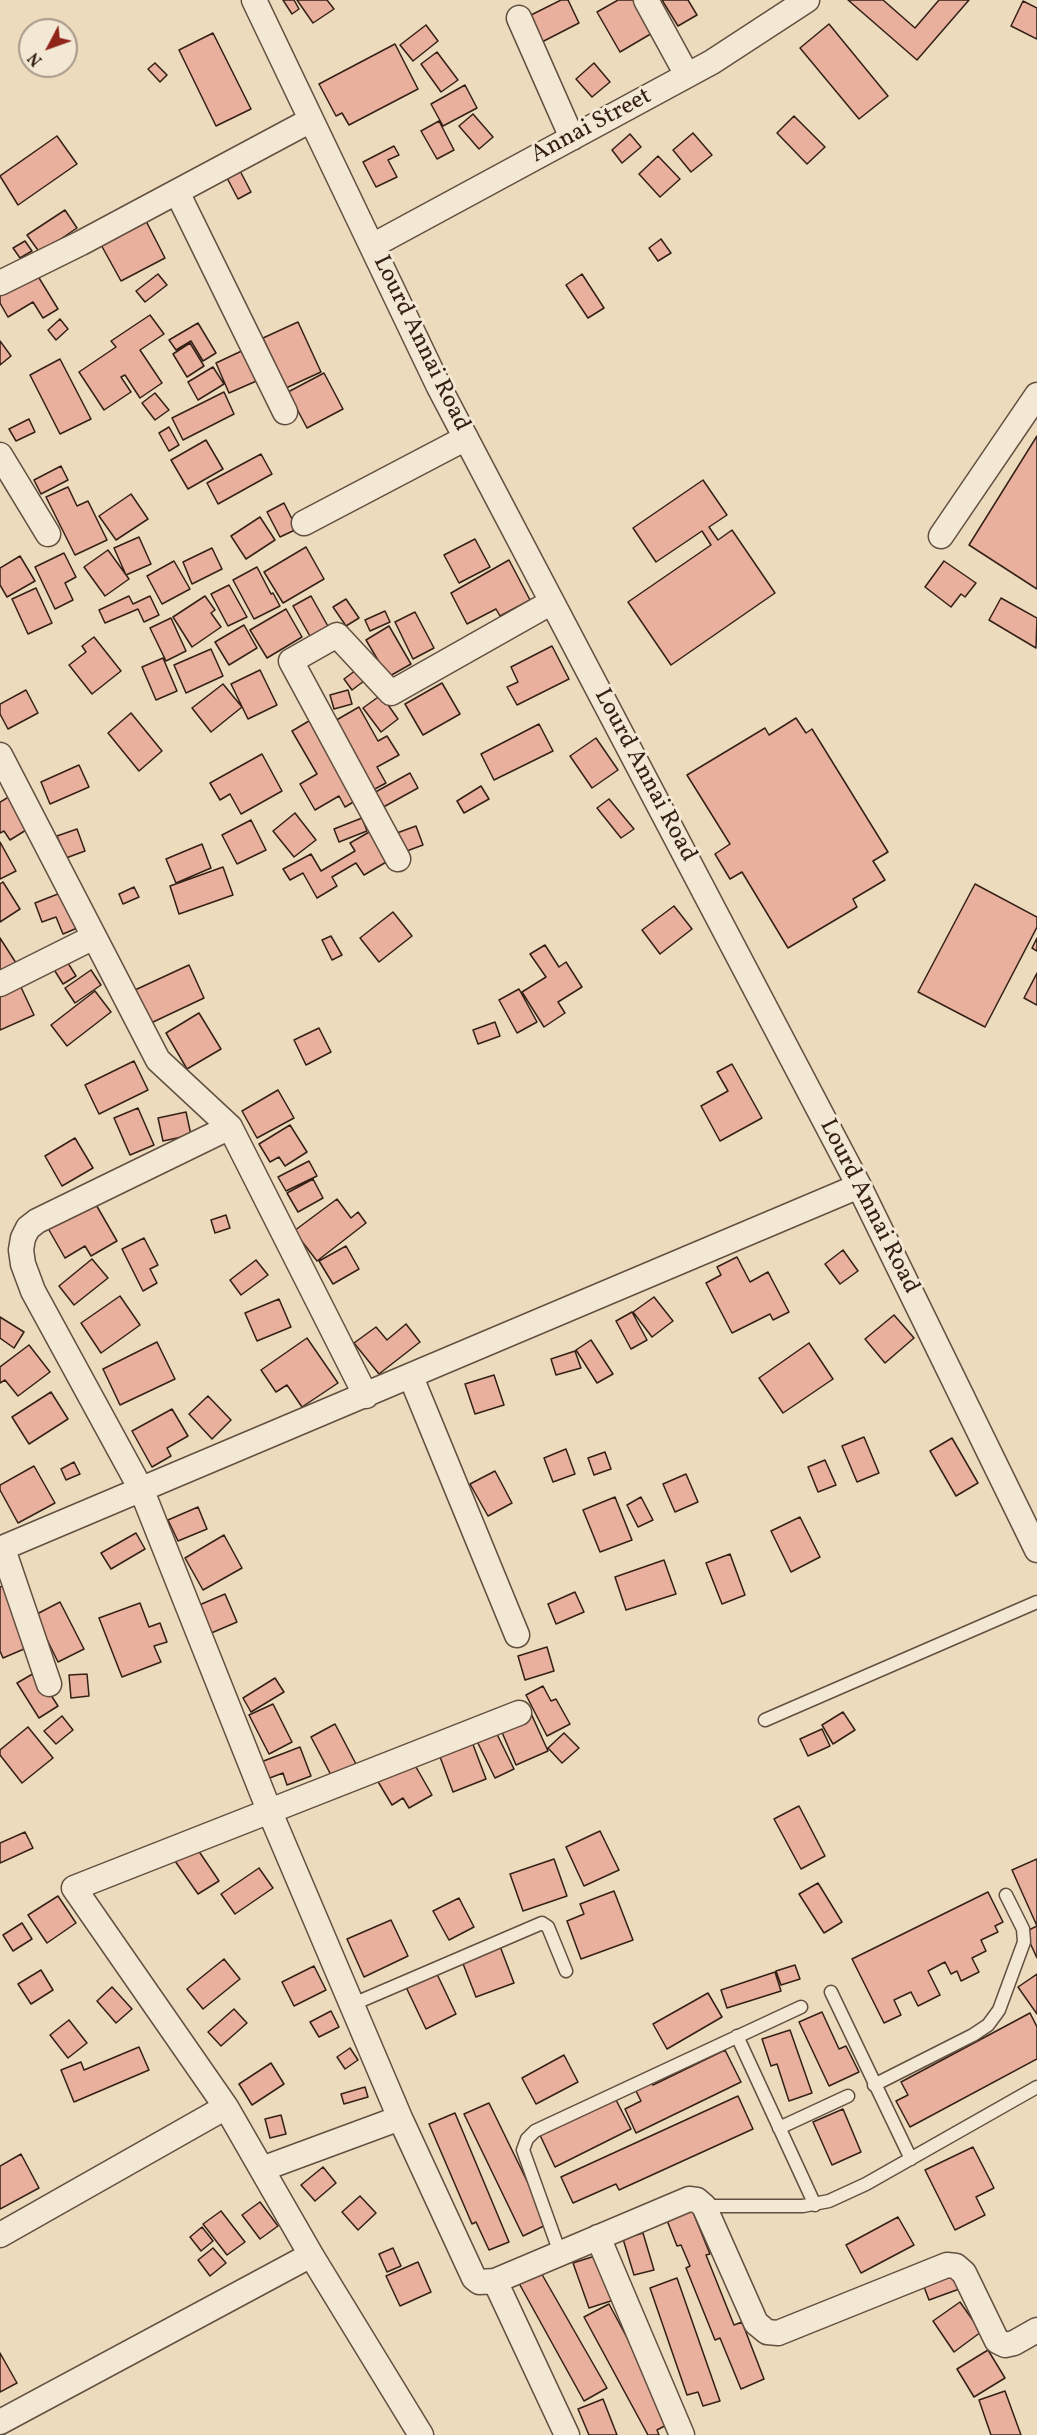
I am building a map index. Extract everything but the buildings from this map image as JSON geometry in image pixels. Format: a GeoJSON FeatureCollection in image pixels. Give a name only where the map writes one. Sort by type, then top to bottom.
{"type":"FeatureCollection","features":[{"type":"Feature","properties":{"kind":"street","name":"Lourd Annai Road"},"geometry":{"type":"LineString","coordinates":[[254,0],[466,438],[859,1186],[1037,1550]]}},
{"type":"Feature","properties":{"kind":"street"},"geometry":{"type":"LineString","coordinates":[[646,0],[687,75]]}},
{"type":"Feature","properties":{"kind":"street","name":"Annai Street"},"geometry":{"type":"LineString","coordinates":[[372,246],[712,62],[807,0]]}},
{"type":"Feature","properties":{"kind":"street"},"geometry":{"type":"LineString","coordinates":[[519,18],[572,138]]}},
{"type":"Feature","properties":{"kind":"street"},"geometry":{"type":"LineString","coordinates":[[0,283],[81,243],[311,120]]}},
{"type":"Feature","properties":{"kind":"street"},"geometry":{"type":"LineString","coordinates":[[177,192],[285,412]]}},
{"type":"Feature","properties":{"kind":"street"},"geometry":{"type":"LineString","coordinates":[[941,536],[1037,395]]}},
{"type":"Feature","properties":{"kind":"street"},"geometry":{"type":"LineString","coordinates":[[304,523],[466,438]]}},
{"type":"Feature","properties":{"kind":"street"},"geometry":{"type":"LineString","coordinates":[[0,455],[48,534]]}},
{"type":"Feature","properties":{"kind":"street"},"geometry":{"type":"LineString","coordinates":[[399,859],[291,661],[337,635],[391,693],[552,602]]}},
{"type":"Feature","properties":{"kind":"street"},"geometry":{"type":"LineString","coordinates":[[0,755],[158,1060],[230,1127],[366,1396]]}},
{"type":"Feature","properties":{"kind":"street"},"geometry":{"type":"LineString","coordinates":[[0,984],[94,937]]}},
{"type":"Feature","properties":{"kind":"street"},"geometry":{"type":"LineString","coordinates":[[230,1127],[37,1221],[28,1228],[22,1238],[23,1264],[33,1291],[142,1491],[269,1810],[400,2118],[469,2271],[479,2282],[495,2281],[689,2199],[697,2200],[704,2206],[756,2323],[767,2332],[778,2333],[947,2265],[956,2266],[964,2273],[997,2341],[1005,2345],[1014,2343],[1037,2330]]}},
{"type":"Feature","properties":{"kind":"street"},"geometry":{"type":"LineString","coordinates":[[49,1684],[1,1549],[859,1186]]}},
{"type":"Feature","properties":{"kind":"street"},"geometry":{"type":"LineString","coordinates":[[411,1377],[517,1635]]}},
{"type":"Feature","properties":{"kind":"street"},"geometry":{"type":"LineString","coordinates":[[421,2435],[311,2255],[226,2107],[74,1888],[519,1713]]}},
{"type":"Feature","properties":{"kind":"street"},"geometry":{"type":"LineString","coordinates":[[0,2235],[226,2107]]}},
{"type":"Feature","properties":{"kind":"street"},"geometry":{"type":"LineString","coordinates":[[262,2169],[400,2118]]}},
{"type":"Feature","properties":{"kind":"street"},"geometry":{"type":"LineString","coordinates":[[598,2237],[682,2435]]}},
{"type":"Feature","properties":{"kind":"street"},"geometry":{"type":"LineString","coordinates":[[0,2422],[311,2255]]}},
{"type":"Feature","properties":{"kind":"street"},"geometry":{"type":"LineString","coordinates":[[495,2281],[567,2435]]}},
{"type":"Feature","properties":{"kind":"lane"},"geometry":{"type":"LineString","coordinates":[[765,1720],[1037,1602]]}},
{"type":"Feature","properties":{"kind":"lane"},"geometry":{"type":"LineString","coordinates":[[874,2085],[973,2035],[988,2025],[999,2010],[1024,1942],[1023,1929],[1006,1894]]}},
{"type":"Feature","properties":{"kind":"lane"},"geometry":{"type":"LineString","coordinates":[[351,2005],[535,1924],[542,1923],[548,1927],[566,1971]]}},
{"type":"Feature","properties":{"kind":"lane"},"geometry":{"type":"LineString","coordinates":[[831,1992],[911,2159]]}},
{"type":"Feature","properties":{"kind":"lane"},"geometry":{"type":"LineString","coordinates":[[560,2253],[523,2150],[527,2139],[547,2124],[801,2007]]}},
{"type":"Feature","properties":{"kind":"lane"},"geometry":{"type":"LineString","coordinates":[[738,2036],[815,2205]]}},
{"type":"Feature","properties":{"kind":"lane"},"geometry":{"type":"LineString","coordinates":[[704,2206],[815,2205],[842,2196],[1037,2087]]}},
{"type":"Feature","properties":{"kind":"lane"},"geometry":{"type":"LineString","coordinates":[[779,2128],[848,2096]]}}]}
